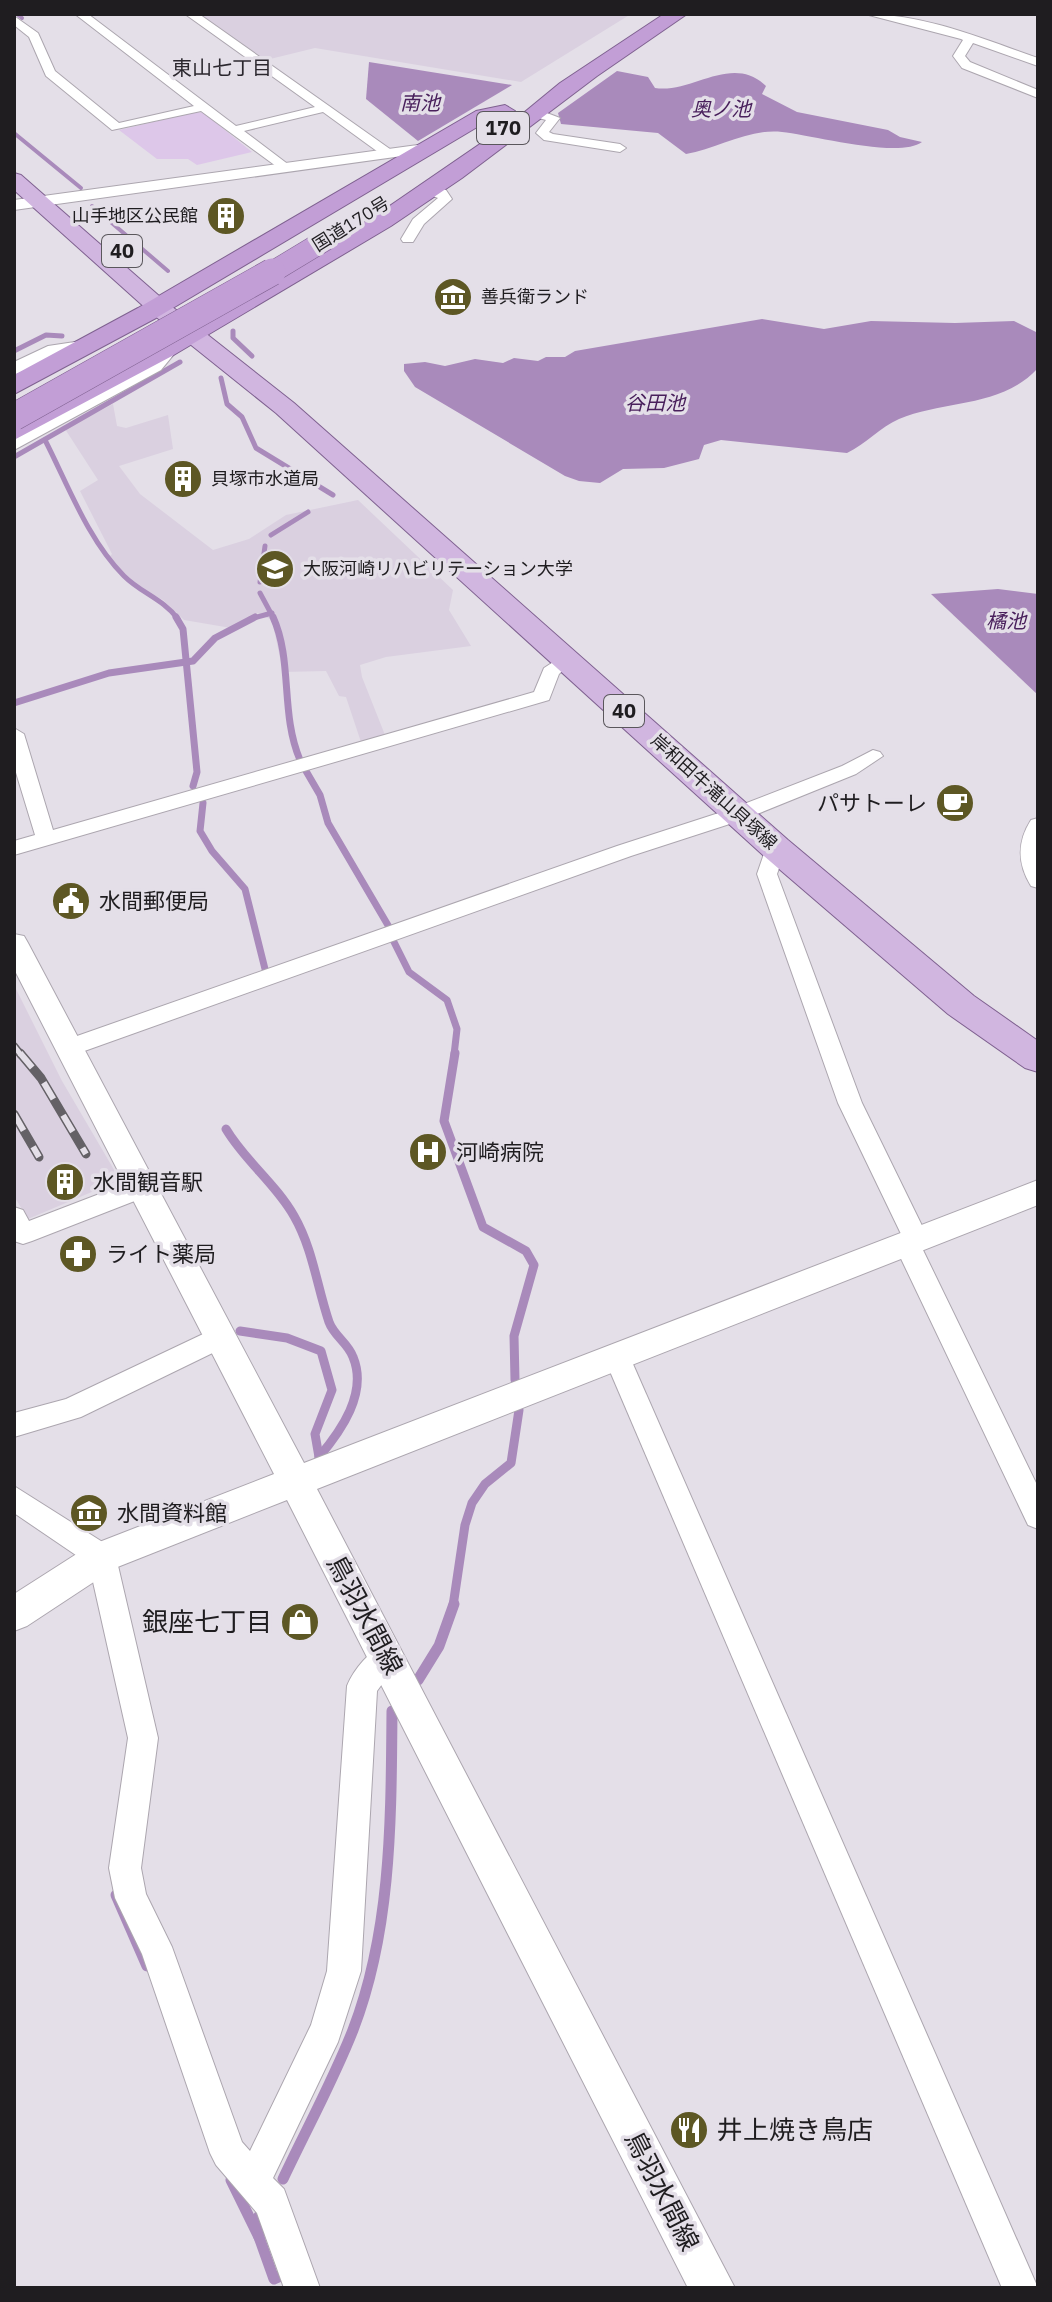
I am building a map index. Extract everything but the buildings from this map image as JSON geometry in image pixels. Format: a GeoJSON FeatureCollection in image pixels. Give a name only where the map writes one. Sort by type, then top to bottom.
{"type":"FeatureCollection","features":[{"type":"Feature","properties":{"kind":"highway","name":"国道170号"},"geometry":{"type":"LineString","coordinates":[[14,417],[204,312],[650,14]]}},
{"type":"Feature","properties":{"kind":"highway","name":"国道170号"},"geometry":{"type":"LineString","coordinates":[[14,401],[319,236],[590,72],[677,14]]}},
{"type":"Feature","properties":{"kind":"highway"},"geometry":{"type":"LineString","coordinates":[[14,432],[170,348],[205,340],[539,114],[590,72]]}},
{"type":"Feature","properties":{"kind":"highway"},"geometry":{"type":"LineString","coordinates":[[16,370],[88,346],[483,115],[505,111]]}},
{"type":"Feature","properties":{"kind":"main road","name":"岸和田牛滝山貝塚線"},"geometry":{"type":"LineString","coordinates":[[14,157],[50,200],[776,848],[961,1005],[1038,1059]]}},
{"type":"Feature","properties":{"kind":"main road","name":"岸和田牛滝山貝塚線"},"geometry":{"type":"LineString","coordinates":[[14,179],[50,200]]}},
{"type":"Feature","properties":{"kind":"street"},"geometry":{"type":"LineString","coordinates":[[81,14],[284,168]]}},
{"type":"Feature","properties":{"kind":"street"},"geometry":{"type":"LineString","coordinates":[[191,14],[390,154]]}},
{"type":"Feature","properties":{"kind":"street"},"geometry":{"type":"LineString","coordinates":[[871,14],[943,25],[1038,62]]}},
{"type":"Feature","properties":{"kind":"street"},"geometry":{"type":"LineString","coordinates":[[14,19],[34,35],[50,73],[117,127],[204,107]]}},
{"type":"Feature","properties":{"kind":"street"},"geometry":{"type":"LineString","coordinates":[[965,36],[969,40],[959,56],[966,65],[1038,94]]}},
{"type":"Feature","properties":{"kind":"street"},"geometry":{"type":"LineString","coordinates":[[234,130],[325,108]]}},
{"type":"Feature","properties":{"kind":"street"},"geometry":{"type":"LineString","coordinates":[[539,114],[554,118],[542,133],[549,137],[620,148]]}},
{"type":"Feature","properties":{"kind":"street"},"geometry":{"type":"LineString","coordinates":[[14,205],[425,149]]}},
{"type":"Feature","properties":{"kind":"street"},"geometry":{"type":"LineString","coordinates":[[408,239],[418,222],[445,199],[441,193],[428,189]]}},
{"type":"Feature","properties":{"kind":"street"},"geometry":{"type":"LineString","coordinates":[[14,444],[154,366],[170,348]]}},
{"type":"Feature","properties":{"kind":"street"},"geometry":{"type":"LineString","coordinates":[[14,848],[542,696],[551,672],[567,659]]}},
{"type":"Feature","properties":{"kind":"street"},"geometry":{"type":"LineString","coordinates":[[14,734],[46,839]]}},
{"type":"Feature","properties":{"kind":"street"},"geometry":{"type":"LineString","coordinates":[[68,1048],[624,851],[738,814],[849,770],[873,756]]}},
{"type":"Feature","properties":{"kind":"street"},"geometry":{"type":"LineString","coordinates":[[1038,825],[1030,837],[1031,868],[1038,881]]}},
{"type":"Feature","properties":{"kind":"street"},"geometry":{"type":"LineString","coordinates":[[776,848],[767,874],[850,1103],[1038,1516]]}},
{"type":"Feature","properties":{"kind":"street","name":"鳥羽水間線"},"geometry":{"type":"LineString","coordinates":[[14,943],[712,2288]]}},
{"type":"Feature","properties":{"kind":"street"},"geometry":{"type":"LineString","coordinates":[[14,1217],[23,1234],[141,1188]]}},
{"type":"Feature","properties":{"kind":"street"},"geometry":{"type":"LineString","coordinates":[[14,1614],[102,1557],[1038,1192]]}},
{"type":"Feature","properties":{"kind":"street"},"geometry":{"type":"LineString","coordinates":[[14,1425],[72,1409],[220,1337]]}},
{"type":"Feature","properties":{"kind":"street"},"geometry":{"type":"LineString","coordinates":[[616,1355],[1020,2288]]}},
{"type":"Feature","properties":{"kind":"street"},"geometry":{"type":"LineString","coordinates":[[14,1498],[102,1557],[143,1738],[125,1868],[131,1898],[156,1947],[228,2153],[271,2202],[302,2288]]}},
{"type":"Feature","properties":{"kind":"street"},"geometry":{"type":"LineString","coordinates":[[253,2182],[326,2030],[344,1971],[362,1686],[387,1657]]}},
{"type":"Feature","properties":{"kind":"shaded area"},"geometry":{"type":"Polygon","coordinates":[[[199,14],[631,14],[521,82],[315,48],[266,60],[199,14]]]}},
{"type":"Feature","properties":{"kind":"shaded area"},"geometry":{"type":"Polygon","coordinates":[[[196,112],[204,113],[252,152],[197,165],[188,159],[157,159],[119,130],[196,112]]]}},
{"type":"Feature","properties":{"kind":"shaded area","name":"大阪河崎リハビリテーション大学"},"geometry":{"type":"Polygon","coordinates":[[[113,404],[117,426],[126,428],[168,415],[173,449],[119,466],[140,494],[213,550],[249,539],[286,515],[358,500],[453,590],[449,610],[471,646],[386,657],[360,665],[385,735],[361,742],[346,697],[339,696],[326,671],[283,672],[272,620],[257,613],[231,628],[184,620],[163,600],[131,583],[109,557],[112,554],[80,491],[98,480],[65,429],[113,404]]]}},
{"type":"Feature","properties":{"kind":"shaded area"},"geometry":{"type":"Polygon","coordinates":[[[14,985],[62,1081],[120,1180],[28,1219],[14,1196],[14,985]]]}},
{"type":"Feature","properties":{"kind":"water","name":"南池"},"geometry":{"type":"Polygon","coordinates":[[[369,62],[512,85],[418,141],[366,99],[369,62]]]}},
{"type":"Feature","properties":{"kind":"water","name":"奥ノ池"},"geometry":{"type":"Polygon","coordinates":[[[617,71],[648,77],[655,88],[683,86],[740,73],[766,86],[762,94],[797,112],[888,130],[900,137],[922,142],[911,147],[876,147],[770,132],[686,154],[658,133],[561,124],[558,113],[617,71]]]}},
{"type":"Feature","properties":{"kind":"water","name":"谷田池"},"geometry":{"type":"Polygon","coordinates":[[[762,319],[824,329],[871,321],[1014,321],[1038,333],[1038,368],[1024,381],[990,397],[899,419],[847,453],[721,440],[704,445],[699,459],[664,468],[623,469],[600,483],[565,476],[415,387],[404,371],[404,364],[425,362],[445,366],[475,359],[503,363],[514,358],[538,361],[546,357],[565,357],[575,351],[762,319]]]}},
{"type":"Feature","properties":{"kind":"water","name":"橘池"},"geometry":{"type":"Polygon","coordinates":[[[998,589],[1038,594],[1038,695],[931,594],[998,589]]]}},
{"type":"Feature","properties":{"kind":"waterway"},"geometry":{"type":"LineString","coordinates":[[17,14],[22,18]]}},
{"type":"Feature","properties":{"kind":"waterway"},"geometry":{"type":"LineString","coordinates":[[14,133],[81,188]]}},
{"type":"Feature","properties":{"kind":"waterway"},"geometry":{"type":"LineString","coordinates":[[92,206],[168,271]]}},
{"type":"Feature","properties":{"kind":"waterway"},"geometry":{"type":"LineString","coordinates":[[233,331],[233,338],[252,356]]}},
{"type":"Feature","properties":{"kind":"waterway"},"geometry":{"type":"LineString","coordinates":[[14,351],[46,335],[62,336]]}},
{"type":"Feature","properties":{"kind":"waterway"},"geometry":{"type":"LineString","coordinates":[[14,457],[180,362]]}},
{"type":"Feature","properties":{"kind":"waterway"},"geometry":{"type":"LineString","coordinates":[[221,378],[227,404],[242,417],[256,448],[333,495]]}},
{"type":"Feature","properties":{"kind":"waterway"},"geometry":{"type":"LineString","coordinates":[[45,440],[80,511],[111,562],[178,619]]}},
{"type":"Feature","properties":{"kind":"waterway"},"geometry":{"type":"LineString","coordinates":[[271,535],[308,512]]}},
{"type":"Feature","properties":{"kind":"waterway"},"geometry":{"type":"LineString","coordinates":[[260,582],[265,546]]}},
{"type":"Feature","properties":{"kind":"waterway"},"geometry":{"type":"LineString","coordinates":[[260,593],[271,613]]}},
{"type":"Feature","properties":{"kind":"waterway"},"geometry":{"type":"LineString","coordinates":[[252,618],[271,613]]}},
{"type":"Feature","properties":{"kind":"waterway"},"geometry":{"type":"LineString","coordinates":[[271,613],[273,617]]}},
{"type":"Feature","properties":{"kind":"waterway"},"geometry":{"type":"LineString","coordinates":[[176,617],[183,629],[186,662]]}},
{"type":"Feature","properties":{"kind":"waterway"},"geometry":{"type":"LineString","coordinates":[[273,617],[283,651],[290,724],[300,760]]}},
{"type":"Feature","properties":{"kind":"waterway"},"geometry":{"type":"LineString","coordinates":[[186,662],[193,661],[215,638],[252,618]]}},
{"type":"Feature","properties":{"kind":"waterway"},"geometry":{"type":"LineString","coordinates":[[14,703],[109,673],[186,662]]}},
{"type":"Feature","properties":{"kind":"waterway"},"geometry":{"type":"LineString","coordinates":[[186,662],[197,772],[193,786]]}},
{"type":"Feature","properties":{"kind":"waterway"},"geometry":{"type":"LineString","coordinates":[[306,771],[320,795],[328,823],[389,927]]}},
{"type":"Feature","properties":{"kind":"waterway"},"geometry":{"type":"LineString","coordinates":[[203,803],[200,831],[212,851],[245,889],[265,969]]}},
{"type":"Feature","properties":{"kind":"waterway"},"geometry":{"type":"LineString","coordinates":[[394,942],[409,972],[447,1000],[457,1029],[454,1055]]}},
{"type":"Feature","properties":{"kind":"waterway"},"geometry":{"type":"LineString","coordinates":[[455,1053],[444,1121],[483,1227],[526,1251],[534,1265],[514,1336],[515,1380]]}},
{"type":"Feature","properties":{"kind":"waterway"},"geometry":{"type":"LineString","coordinates":[[226,1129],[294,1216],[310,1255],[329,1322],[348,1348],[357,1371],[355,1398],[350,1411],[319,1457],[315,1434],[332,1390],[321,1351],[287,1338],[240,1331]]}},
{"type":"Feature","properties":{"kind":"waterway"},"geometry":{"type":"LineString","coordinates":[[453,1606],[465,1525],[472,1503],[485,1484],[511,1463],[519,1410]]}},
{"type":"Feature","properties":{"kind":"waterway"},"geometry":{"type":"LineString","coordinates":[[418,1680],[439,1646],[454,1604]]}},
{"type":"Feature","properties":{"kind":"waterway"},"geometry":{"type":"LineString","coordinates":[[283,2179],[328,2087],[366,1992],[387,1872],[392,1711]]}},
{"type":"Feature","properties":{"kind":"waterway"},"geometry":{"type":"LineString","coordinates":[[116,1895],[147,1966]]}},
{"type":"Feature","properties":{"kind":"waterway"},"geometry":{"type":"LineString","coordinates":[[231,2180],[259,2237]]}},
{"type":"Feature","properties":{"kind":"waterway"},"geometry":{"type":"LineString","coordinates":[[259,2216],[259,2237]]}},
{"type":"Feature","properties":{"kind":"waterway"},"geometry":{"type":"LineString","coordinates":[[259,2237],[274,2279],[281,2276]]}},
{"type":"Feature","properties":{"kind":"railway"},"geometry":{"type":"LineString","coordinates":[[14,1046],[21,1055]]}},
{"type":"Feature","properties":{"kind":"railway"},"geometry":{"type":"LineString","coordinates":[[20,1053],[41,1078],[86,1154]]}},
{"type":"Feature","properties":{"kind":"railway"},"geometry":{"type":"LineString","coordinates":[[14,1114],[39,1157]]}},
{"type":"Feature","properties":{"kind":"place","name":"山手地区公民館"},"geometry":{"type":"Point","coordinates":[226,216]}},
{"type":"Feature","properties":{"kind":"place","name":"善兵衛ランド"},"geometry":{"type":"Point","coordinates":[453,297]}},
{"type":"Feature","properties":{"kind":"place","name":"貝塚市水道局"},"geometry":{"type":"Point","coordinates":[183,479]}},
{"type":"Feature","properties":{"kind":"place","name":"大阪河崎リハビリテーション大学"},"geometry":{"type":"Point","coordinates":[275,569]}},
{"type":"Feature","properties":{"kind":"place","name":"パサトーレ"},"geometry":{"type":"Point","coordinates":[955,803]}},
{"type":"Feature","properties":{"kind":"place","name":"水間郵便局"},"geometry":{"type":"Point","coordinates":[71,901]}},
{"type":"Feature","properties":{"kind":"place","name":"河崎病院"},"geometry":{"type":"Point","coordinates":[428,1152]}},
{"type":"Feature","properties":{"kind":"place","name":"水間観音駅"},"geometry":{"type":"Point","coordinates":[65,1182]}},
{"type":"Feature","properties":{"kind":"place","name":"ライト薬局"},"geometry":{"type":"Point","coordinates":[78,1254]}},
{"type":"Feature","properties":{"kind":"place","name":"水間資料館"},"geometry":{"type":"Point","coordinates":[89,1513]}},
{"type":"Feature","properties":{"kind":"place","name":"銀座七丁目"},"geometry":{"type":"Point","coordinates":[300,1622]}},
{"type":"Feature","properties":{"kind":"place","name":"井上焼き鳥店"},"geometry":{"type":"Point","coordinates":[689,2130]}},
{"type":"Feature","properties":{"kind":"district","name":"東山七丁目"},"geometry":{"type":"Point","coordinates":[222,68]}}]}
